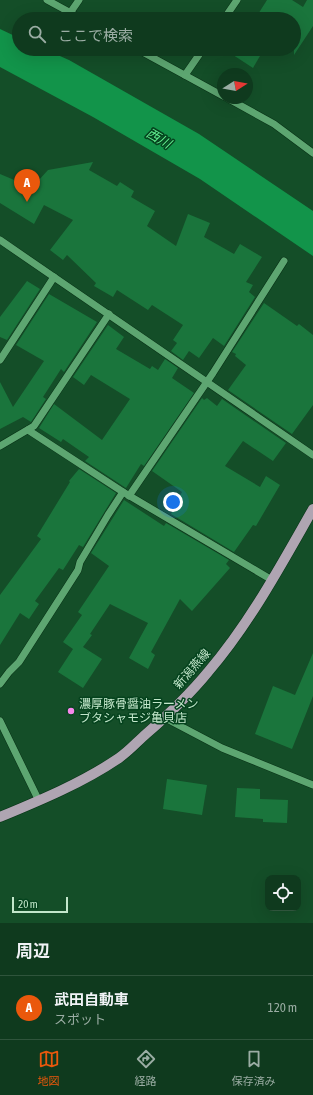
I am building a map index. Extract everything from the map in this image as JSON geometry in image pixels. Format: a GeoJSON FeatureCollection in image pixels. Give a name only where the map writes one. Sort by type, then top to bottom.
{"type":"FeatureCollection","features":[{"type":"Feature","properties":{"kind":"main road","name":"新潟燕線"},"geometry":{"type":"LineString","coordinates":[[0,817],[39,801],[82,780],[120,758],[165,718],[208,672],[246,622],[313,510]]}},
{"type":"Feature","properties":{"kind":"street"},"geometry":{"type":"LineString","coordinates":[[47,0],[68,12]]}},
{"type":"Feature","properties":{"kind":"street"},"geometry":{"type":"LineString","coordinates":[[71,12],[79,0]]}},
{"type":"Feature","properties":{"kind":"street"},"geometry":{"type":"LineString","coordinates":[[229,12],[237,0]]}},
{"type":"Feature","properties":{"kind":"street"},"geometry":{"type":"LineString","coordinates":[[150,56],[217,93]]}},
{"type":"Feature","properties":{"kind":"street"},"geometry":{"type":"LineString","coordinates":[[185,75],[198,56]]}},
{"type":"Feature","properties":{"kind":"street"},"geometry":{"type":"LineString","coordinates":[[238,104],[274,124],[313,153]]}},
{"type":"Feature","properties":{"kind":"street"},"geometry":{"type":"LineString","coordinates":[[0,240],[313,455]]}},
{"type":"Feature","properties":{"kind":"street"},"geometry":{"type":"LineString","coordinates":[[0,684],[19,662],[70,583],[78,570],[80,562],[100,528],[206,382],[284,261]]}},
{"type":"Feature","properties":{"kind":"street"},"geometry":{"type":"LineString","coordinates":[[0,360],[54,277]]}},
{"type":"Feature","properties":{"kind":"street"},"geometry":{"type":"LineString","coordinates":[[0,446],[34,426],[109,314]]}},
{"type":"Feature","properties":{"kind":"street"},"geometry":{"type":"LineString","coordinates":[[28,430],[126,494],[272,580]]}},
{"type":"Feature","properties":{"kind":"street"},"geometry":{"type":"LineString","coordinates":[[165,718],[222,748],[313,785]]}},
{"type":"Feature","properties":{"kind":"street"},"geometry":{"type":"LineString","coordinates":[[0,721],[39,801]]}},
{"type":"Feature","properties":{"kind":"water","name":"西川"},"geometry":{"type":"Polygon","coordinates":[[[0,29],[12,35],[12,56],[60,56],[199,134],[313,211],[313,256],[200,179],[93,117],[0,67],[0,29]]]}},
{"type":"Feature","properties":{"kind":"building"},"geometry":{"type":"Polygon","coordinates":[[[267,0],[292,0],[303,7],[307,0],[313,0],[313,26],[301,44],[301,12],[259,12],[267,0]]]}},
{"type":"Feature","properties":{"kind":"building"},"geometry":{"type":"Polygon","coordinates":[[[235,56],[260,56],[253,68],[235,56]]]}},
{"type":"Feature","properties":{"kind":"building"},"geometry":{"type":"Polygon","coordinates":[[[93,162],[89,170],[117,186],[120,182],[134,191],[131,197],[155,211],[147,226],[176,246],[188,214],[210,223],[204,237],[234,254],[240,244],[262,257],[246,282],[253,285],[249,292],[255,297],[224,346],[213,338],[199,358],[189,351],[183,360],[171,351],[177,343],[173,340],[183,325],[152,305],[148,310],[117,290],[113,297],[94,286],[96,283],[67,255],[63,260],[50,250],[73,220],[44,205],[34,224],[0,203],[0,174],[19,182],[24,173],[38,181],[48,170],[93,162]]]}},
{"type":"Feature","properties":{"kind":"building"},"geometry":{"type":"Polygon","coordinates":[[[27,281],[40,289],[7,340],[0,337],[0,317],[27,281]]]}},
{"type":"Feature","properties":{"kind":"building"},"geometry":{"type":"Polygon","coordinates":[[[49,294],[97,322],[64,372],[61,369],[43,397],[46,399],[31,422],[23,417],[0,429],[0,382],[13,407],[44,361],[16,345],[49,294]]]}},
{"type":"Feature","properties":{"kind":"building"},"geometry":{"type":"Polygon","coordinates":[[[264,303],[297,326],[299,324],[313,335],[313,405],[292,434],[228,390],[246,365],[235,356],[236,354],[232,352],[264,303]]]}},
{"type":"Feature","properties":{"kind":"building"},"geometry":{"type":"Polygon","coordinates":[[[108,325],[124,337],[116,349],[150,369],[152,366],[158,370],[165,359],[178,368],[172,378],[194,393],[144,466],[141,464],[126,488],[85,461],[89,457],[63,439],[61,442],[39,428],[54,404],[102,440],[130,399],[91,375],[84,385],[73,377],[108,325]]]}},
{"type":"Feature","properties":{"kind":"building"},"geometry":{"type":"Polygon","coordinates":[[[202,398],[204,400],[207,398],[217,406],[222,399],[286,443],[273,461],[243,441],[225,466],[260,487],[266,476],[280,485],[256,526],[253,525],[234,552],[171,514],[182,492],[152,471],[202,398]]]}},
{"type":"Feature","properties":{"kind":"building"},"geometry":{"type":"Polygon","coordinates":[[[79,469],[116,493],[83,547],[79,545],[63,570],[59,568],[35,601],[39,604],[29,619],[20,613],[0,645],[0,595],[41,539],[37,536],[70,482],[69,481],[79,469]]]}},
{"type":"Feature","properties":{"kind":"building"},"geometry":{"type":"Polygon","coordinates":[[[124,500],[164,526],[166,523],[229,560],[226,564],[230,568],[192,611],[180,599],[151,652],[155,655],[148,669],[129,658],[148,623],[110,604],[90,634],[92,635],[83,647],[102,659],[83,688],[58,672],[73,649],[63,642],[82,615],[78,612],[109,566],[91,553],[124,500]]]}},
{"type":"Feature","properties":{"kind":"building"},"geometry":{"type":"Polygon","coordinates":[[[313,653],[313,696],[292,749],[255,734],[273,686],[295,695],[313,653]]]}},
{"type":"Feature","properties":{"kind":"building"},"geometry":{"type":"Polygon","coordinates":[[[167,779],[207,785],[202,815],[163,809],[167,779]]]}},
{"type":"Feature","properties":{"kind":"building"},"geometry":{"type":"Polygon","coordinates":[[[237,788],[260,789],[260,799],[288,800],[287,823],[263,822],[263,819],[235,817],[237,788]]]}},
{"type":"Feature","properties":{"kind":"place","name":"武田自動車"},"geometry":{"type":"Point","coordinates":[27,202]}},
{"type":"Feature","properties":{"kind":"place","name":"濃厚豚骨醤油ラーメン ブタシャモジ亀貝店"},"geometry":{"type":"Point","coordinates":[71,711]}}]}
